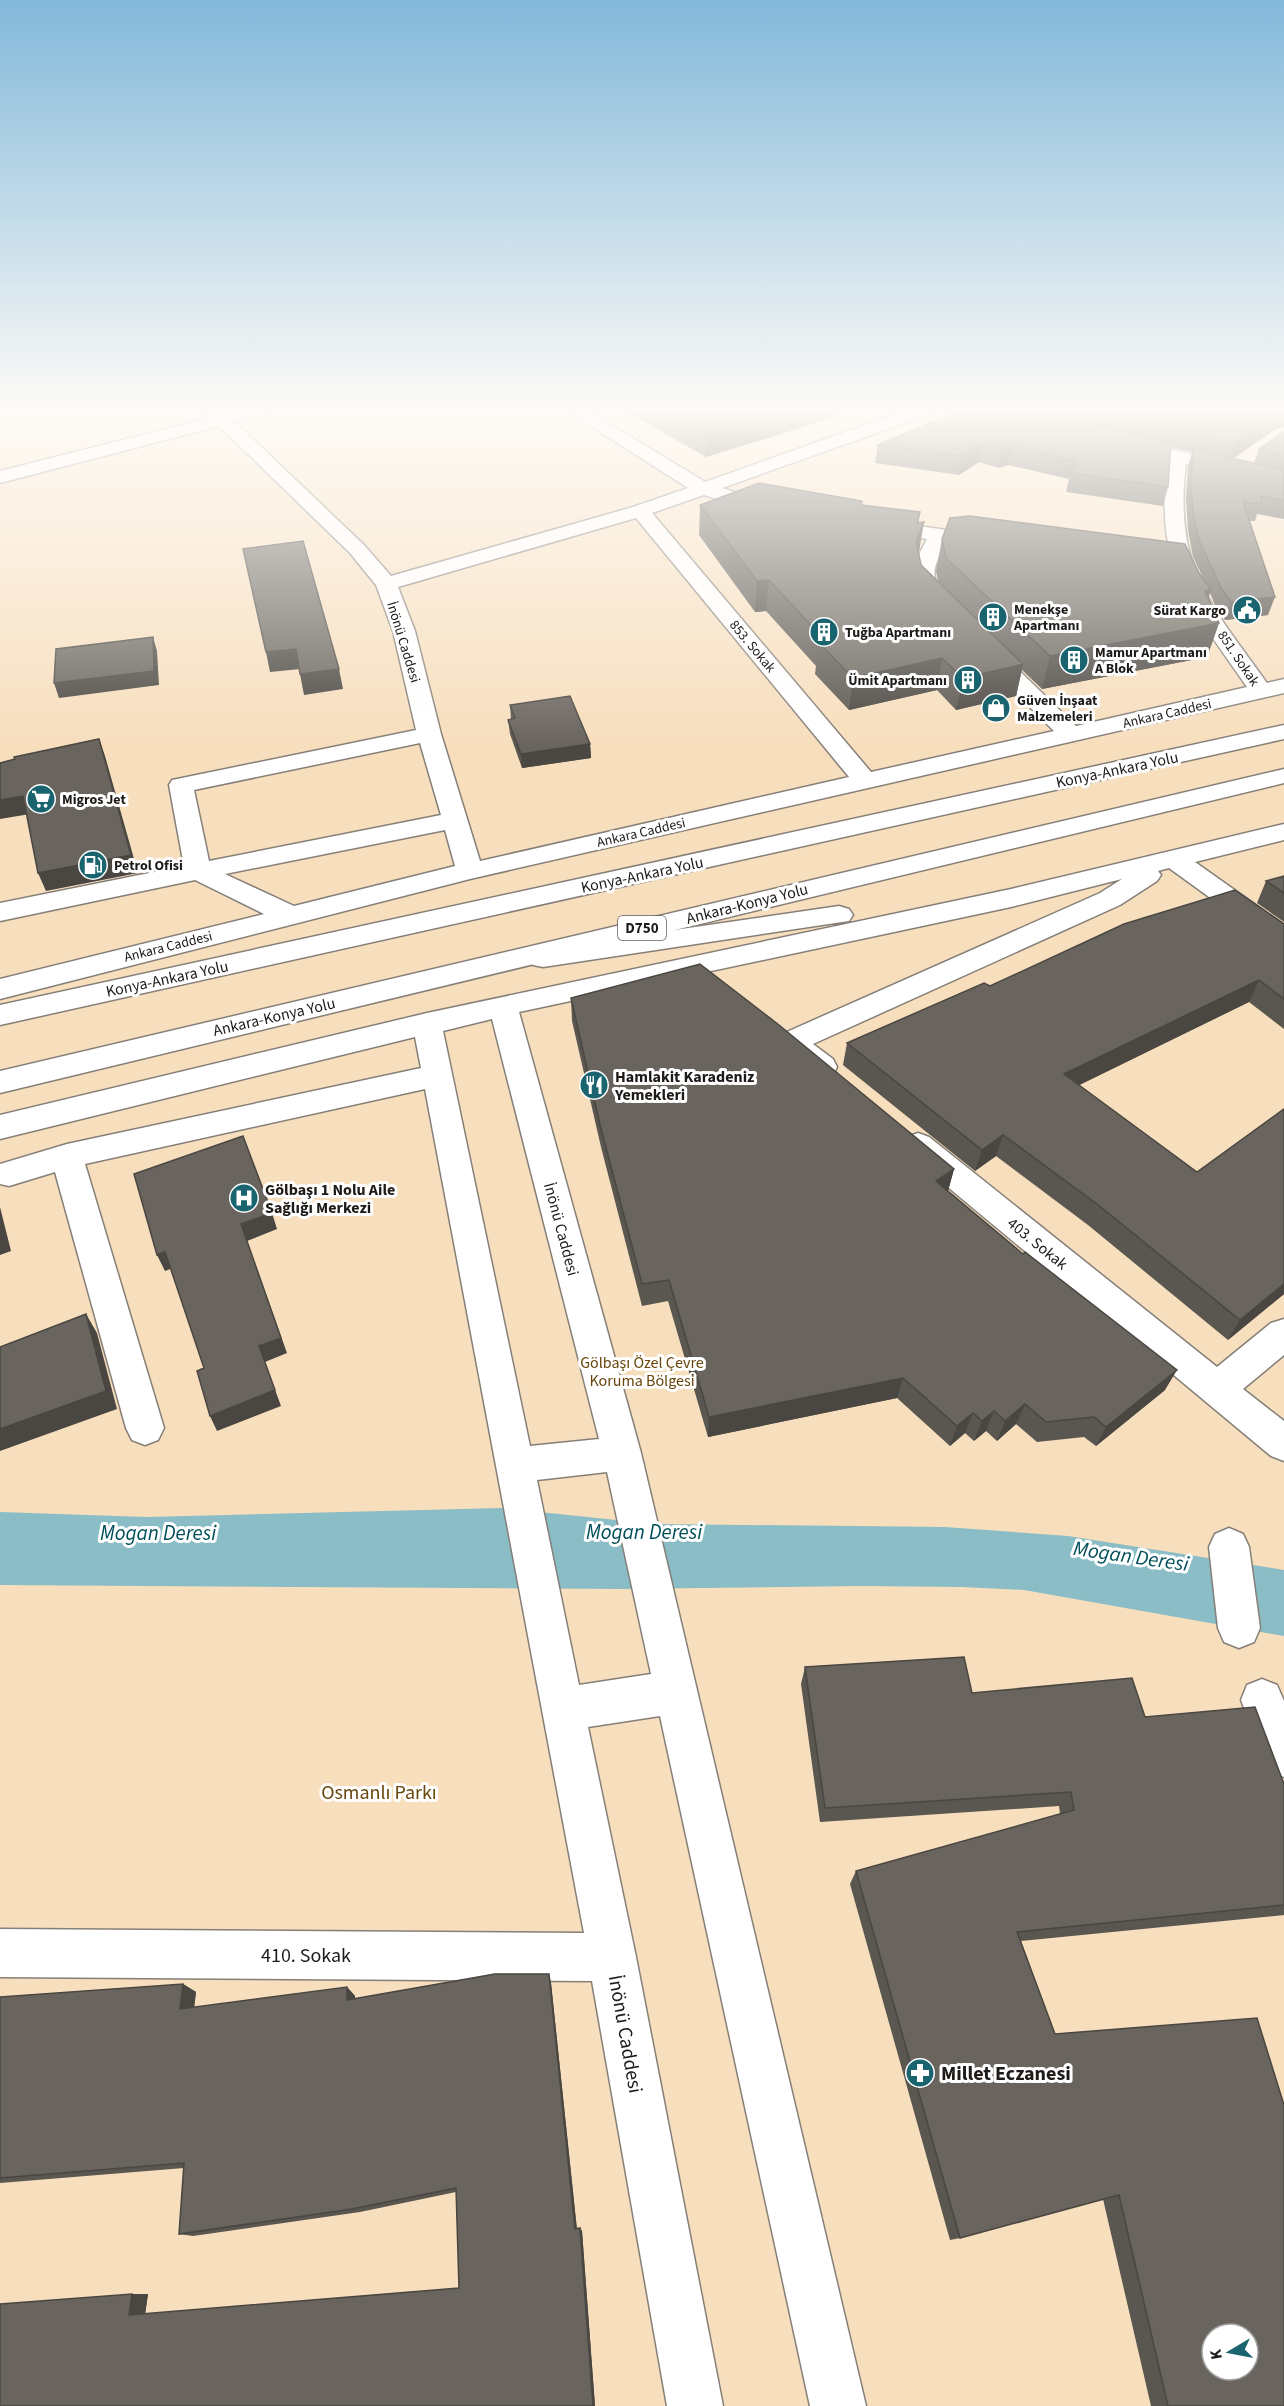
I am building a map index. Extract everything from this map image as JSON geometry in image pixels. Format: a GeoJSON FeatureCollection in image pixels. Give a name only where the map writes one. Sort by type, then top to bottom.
{"type":"FeatureCollection","features":[{"type":"Feature","properties":{"kind":"main road","name":"İnönü Caddesi"},"geometry":{"type":"LineString","coordinates":[[328,521],[357,549],[386,584],[404,631],[429,734],[470,871]]}},
{"type":"Feature","properties":{"kind":"main road"},"geometry":{"type":"LineString","coordinates":[[386,584],[604,521]]}},
{"type":"Feature","properties":{"kind":"main road","name":"853. Sokak"},"geometry":{"type":"LineString","coordinates":[[649,521],[866,782]]}},
{"type":"Feature","properties":{"kind":"main road","name":"851. Sokak"},"geometry":{"type":"LineString","coordinates":[[1176,521],[1183,564],[1193,591],[1273,689]]}},
{"type":"Feature","properties":{"kind":"main road"},"geometry":{"type":"LineString","coordinates":[[858,523],[1005,544]]}},
{"type":"Feature","properties":{"kind":"main road"},"geometry":{"type":"LineString","coordinates":[[939,535],[924,565],[924,584],[928,594],[958,624]]}},
{"type":"Feature","properties":{"kind":"main road"},"geometry":{"type":"LineString","coordinates":[[1160,562],[1183,564]]}},
{"type":"Feature","properties":{"kind":"main road"},"geometry":{"type":"LineString","coordinates":[[974,640],[1072,735]]}},
{"type":"Feature","properties":{"kind":"main road","name":"Ankara Caddesi"},"geometry":{"type":"LineString","coordinates":[[0,989],[470,871],[1273,689]]}},
{"type":"Feature","properties":{"kind":"main road","name":"Konya-Ankara Yolu"},"geometry":{"type":"LineString","coordinates":[[0,1015],[1284,732]]}},
{"type":"Feature","properties":{"kind":"main road"},"geometry":{"type":"LineString","coordinates":[[198,871],[182,785],[429,734]]}},
{"type":"Feature","properties":{"kind":"main road","name":"Ankara-Konya Yolu"},"geometry":{"type":"LineString","coordinates":[[0,1082],[1284,776]]}},
{"type":"Feature","properties":{"kind":"main road"},"geometry":{"type":"LineString","coordinates":[[0,912],[455,820]]}},
{"type":"Feature","properties":{"kind":"main road"},"geometry":{"type":"LineString","coordinates":[[0,1127],[427,1023],[1104,876],[1284,832]]}},
{"type":"Feature","properties":{"kind":"main road"},"geometry":{"type":"LineString","coordinates":[[1174,860],[1284,938]]}},
{"type":"Feature","properties":{"kind":"main road"},"geometry":{"type":"LineString","coordinates":[[847,1087],[791,1042],[1110,899],[1174,860]]}},
{"type":"Feature","properties":{"kind":"main road"},"geometry":{"type":"LineString","coordinates":[[198,871],[289,915]]}},
{"type":"Feature","properties":{"kind":"main road"},"geometry":{"type":"LineString","coordinates":[[485,966],[1104,876]]}},
{"type":"Feature","properties":{"kind":"main road","name":"İnönü Caddesi"},"geometry":{"type":"LineString","coordinates":[[503,1006],[622,1453],[838,2406]]}},
{"type":"Feature","properties":{"kind":"main road","name":"İnönü Caddesi"},"geometry":{"type":"LineString","coordinates":[[427,1023],[612,1957],[695,2406]]}},
{"type":"Feature","properties":{"kind":"main road"},"geometry":{"type":"LineString","coordinates":[[9,1173],[67,1156],[437,1075]]}},
{"type":"Feature","properties":{"kind":"main road","name":"403. Sokak"},"geometry":{"type":"LineString","coordinates":[[893,1125],[1284,1444]]}},
{"type":"Feature","properties":{"kind":"main road"},"geometry":{"type":"LineString","coordinates":[[67,1156],[145,1428]]}},
{"type":"Feature","properties":{"kind":"main road"},"geometry":{"type":"LineString","coordinates":[[1217,1389],[1284,1334]]}},
{"type":"Feature","properties":{"kind":"main road"},"geometry":{"type":"LineString","coordinates":[[516,1465],[622,1453]]}},
{"type":"Feature","properties":{"kind":"main road"},"geometry":{"type":"LineString","coordinates":[[1229,1547],[1239,1628]]}},
{"type":"Feature","properties":{"kind":"main road"},"geometry":{"type":"LineString","coordinates":[[558,1686],[673,1675]]}},
{"type":"Feature","properties":{"kind":"main road"},"geometry":{"type":"LineString","coordinates":[[1262,1700],[1284,1755]]}},
{"type":"Feature","properties":{"kind":"main road","name":"410. Sokak"},"geometry":{"type":"LineString","coordinates":[[0,1953],[612,1957]]}},
{"type":"Feature","properties":{"kind":"green space","name":"Gölbaşı Özel Çevre Koruma Bölgesi"},"geometry":{"type":"Polygon","coordinates":[[[0,521],[1284,521],[1284,2406],[0,2406],[0,521]]]}},
{"type":"Feature","properties":{"kind":"water","name":"Mogan Deresi"},"geometry":{"type":"Polygon","coordinates":[[[502,1508],[655,1524],[945,1527],[1068,1536],[1284,1570],[1284,1636],[1024,1590],[962,1587],[621,1589],[0,1585],[0,1512],[146,1517],[502,1508]]]}},
{"type":"Feature","properties":{"kind":"building"},"geometry":{"type":"Polygon","coordinates":[[[712,521],[924,522],[916,541],[921,565],[1023,664],[963,678],[942,658],[853,678],[818,642],[825,640],[769,580],[757,581],[712,521]]]}},
{"type":"Feature","properties":{"kind":"building"},"geometry":{"type":"Polygon","coordinates":[[[949,521],[1011,521],[1185,544],[1199,573],[1211,590],[1205,591],[1219,623],[1050,656],[946,558],[942,539],[949,521]]]}},
{"type":"Feature","properties":{"kind":"building"},"geometry":{"type":"Polygon","coordinates":[[[1195,521],[1249,521],[1275,597],[1231,602],[1221,588],[1199,540],[1195,521]]]}},
{"type":"Feature","properties":{"kind":"building"},"geometry":{"type":"Polygon","coordinates":[[[303,541],[339,669],[300,674],[296,649],[266,652],[243,549],[303,541]]]}},
{"type":"Feature","properties":{"kind":"building"},"geometry":{"type":"Polygon","coordinates":[[[153,637],[154,671],[54,683],[56,649],[153,637]]]}},
{"type":"Feature","properties":{"kind":"building"},"geometry":{"type":"Polygon","coordinates":[[[570,696],[590,744],[521,754],[508,720],[515,718],[510,705],[570,696]]]}},
{"type":"Feature","properties":{"kind":"building"},"geometry":{"type":"Polygon","coordinates":[[[99,739],[131,855],[38,873],[23,796],[0,800],[0,763],[15,759],[14,757],[99,739]]]}},
{"type":"Feature","properties":{"kind":"building"},"geometry":{"type":"Polygon","coordinates":[[[1284,876],[1284,893],[1266,881],[1284,876]]]}},
{"type":"Feature","properties":{"kind":"building"},"geometry":{"type":"Polygon","coordinates":[[[1235,890],[1284,924],[1284,999],[1259,980],[1064,1074],[1197,1172],[1284,1109],[1284,1284],[1240,1320],[1097,1204],[1003,1135],[982,1150],[847,1043],[984,983],[990,986],[1124,924],[1235,890]]]}},
{"type":"Feature","properties":{"kind":"building"},"geometry":{"type":"Polygon","coordinates":[[[700,964],[779,1025],[954,1169],[936,1181],[1023,1254],[1025,1252],[1177,1370],[1106,1427],[1094,1417],[1046,1422],[1025,1404],[1005,1421],[994,1411],[982,1421],[973,1413],[957,1426],[903,1378],[709,1417],[669,1280],[642,1284],[600,1125],[571,998],[700,964]]]}},
{"type":"Feature","properties":{"kind":"building"},"geometry":{"type":"Polygon","coordinates":[[[243,1136],[272,1213],[241,1224],[281,1338],[259,1346],[275,1390],[210,1416],[197,1371],[204,1368],[165,1252],[157,1255],[134,1174],[243,1136]]]}},
{"type":"Feature","properties":{"kind":"building"},"geometry":{"type":"Polygon","coordinates":[[[86,1314],[106,1391],[0,1429],[0,1347],[86,1314]]]}},
{"type":"Feature","properties":{"kind":"building"},"geometry":{"type":"Polygon","coordinates":[[[964,1657],[972,1693],[1132,1678],[1145,1717],[1255,1707],[1284,1784],[1284,1905],[1017,1932],[1055,2034],[1257,2018],[1284,2105],[1284,2406],[1168,2406],[1119,2195],[960,2238],[856,1871],[1074,1810],[1071,1792],[825,1808],[805,1667],[964,1657]]]}},
{"type":"Feature","properties":{"kind":"building"},"geometry":{"type":"Polygon","coordinates":[[[495,1974],[549,1974],[575,2229],[580,2228],[593,2406],[0,2406],[0,2304],[132,2294],[129,2315],[459,2288],[456,2188],[352,2209],[179,2234],[184,2163],[0,2178],[0,1997],[183,1984],[180,2009],[347,1987],[347,2000],[495,1974]]]}},
{"type":"Feature","properties":{"kind":"place","name":"Sürat Kargo"},"geometry":{"type":"Point","coordinates":[1247,610]}},
{"type":"Feature","properties":{"kind":"place","name":"Menekşe Apartmanı"},"geometry":{"type":"Point","coordinates":[993,617]}},
{"type":"Feature","properties":{"kind":"place","name":"Tuğba Apartmanı"},"geometry":{"type":"Point","coordinates":[824,632]}},
{"type":"Feature","properties":{"kind":"place","name":"Mamur Apartmanı A Blok"},"geometry":{"type":"Point","coordinates":[1074,660]}},
{"type":"Feature","properties":{"kind":"place","name":"Ümit Apartmanı"},"geometry":{"type":"Point","coordinates":[968,680]}},
{"type":"Feature","properties":{"kind":"place","name":"Güven İnşaat Malzemeleri"},"geometry":{"type":"Point","coordinates":[996,708]}},
{"type":"Feature","properties":{"kind":"place","name":"Migros Jet"},"geometry":{"type":"Point","coordinates":[41,799]}},
{"type":"Feature","properties":{"kind":"place","name":"Petrol Ofisi"},"geometry":{"type":"Point","coordinates":[93,865]}},
{"type":"Feature","properties":{"kind":"place","name":"Hamlakit Karadeniz Yemekleri"},"geometry":{"type":"Point","coordinates":[594,1085]}},
{"type":"Feature","properties":{"kind":"place","name":"Gölbaşı 1 Nolu Aile Sağlığı Merkezi"},"geometry":{"type":"Point","coordinates":[244,1198]}},
{"type":"Feature","properties":{"kind":"place","name":"Millet Eczanesi"},"geometry":{"type":"Point","coordinates":[920,2073]}},
{"type":"Feature","properties":{"kind":"park label","name":"Osmanlı Parkı"},"geometry":{"type":"Point","coordinates":[379,1792]}}]}
